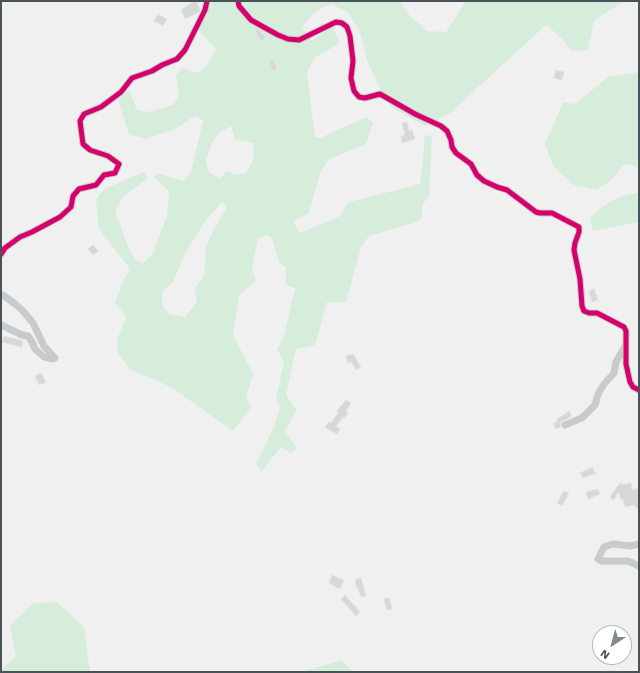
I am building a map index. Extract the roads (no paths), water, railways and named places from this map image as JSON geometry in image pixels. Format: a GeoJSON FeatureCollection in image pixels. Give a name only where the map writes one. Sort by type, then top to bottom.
{"type":"FeatureCollection","features":[{"type":"Feature","properties":{"kind":"street"},"geometry":{"type":"LineString","coordinates":[[1,254],[5,248],[20,237],[60,216],[71,207],[73,196],[79,190],[96,185],[104,175],[115,173],[119,164],[108,156],[90,150],[83,144],[80,121],[84,114],[101,107],[121,92],[132,78],[178,59],[185,50],[205,10],[207,1]]}},
{"type":"Feature","properties":{"kind":"street"},"geometry":{"type":"LineString","coordinates":[[238,1],[239,6],[251,20],[288,39],[299,40],[336,22],[342,23],[347,27],[350,36],[352,61],[351,78],[354,91],[359,97],[365,98],[380,94],[415,114],[441,126],[447,131],[452,147],[456,153],[471,164],[477,175],[484,181],[507,190],[536,212],[552,213],[579,227],[574,250],[580,279],[582,306],[584,311],[589,313],[597,313],[624,327],[626,331],[626,364],[630,382],[633,387],[639,390]]}},
{"type":"Feature","properties":{"kind":"street"},"geometry":{"type":"LineString","coordinates":[[1,294],[22,310],[33,323],[44,346],[55,358],[51,359],[44,357],[35,349],[28,336],[22,335],[1,325]]}},
{"type":"Feature","properties":{"kind":"street"},"geometry":{"type":"LineString","coordinates":[[565,426],[582,418],[595,405],[598,394],[604,384],[614,373],[616,362],[626,344]]}},
{"type":"Feature","properties":{"kind":"street"},"geometry":{"type":"LineString","coordinates":[[639,544],[630,546],[613,544],[604,547],[598,559],[602,561],[628,561],[639,566]]}}]}
